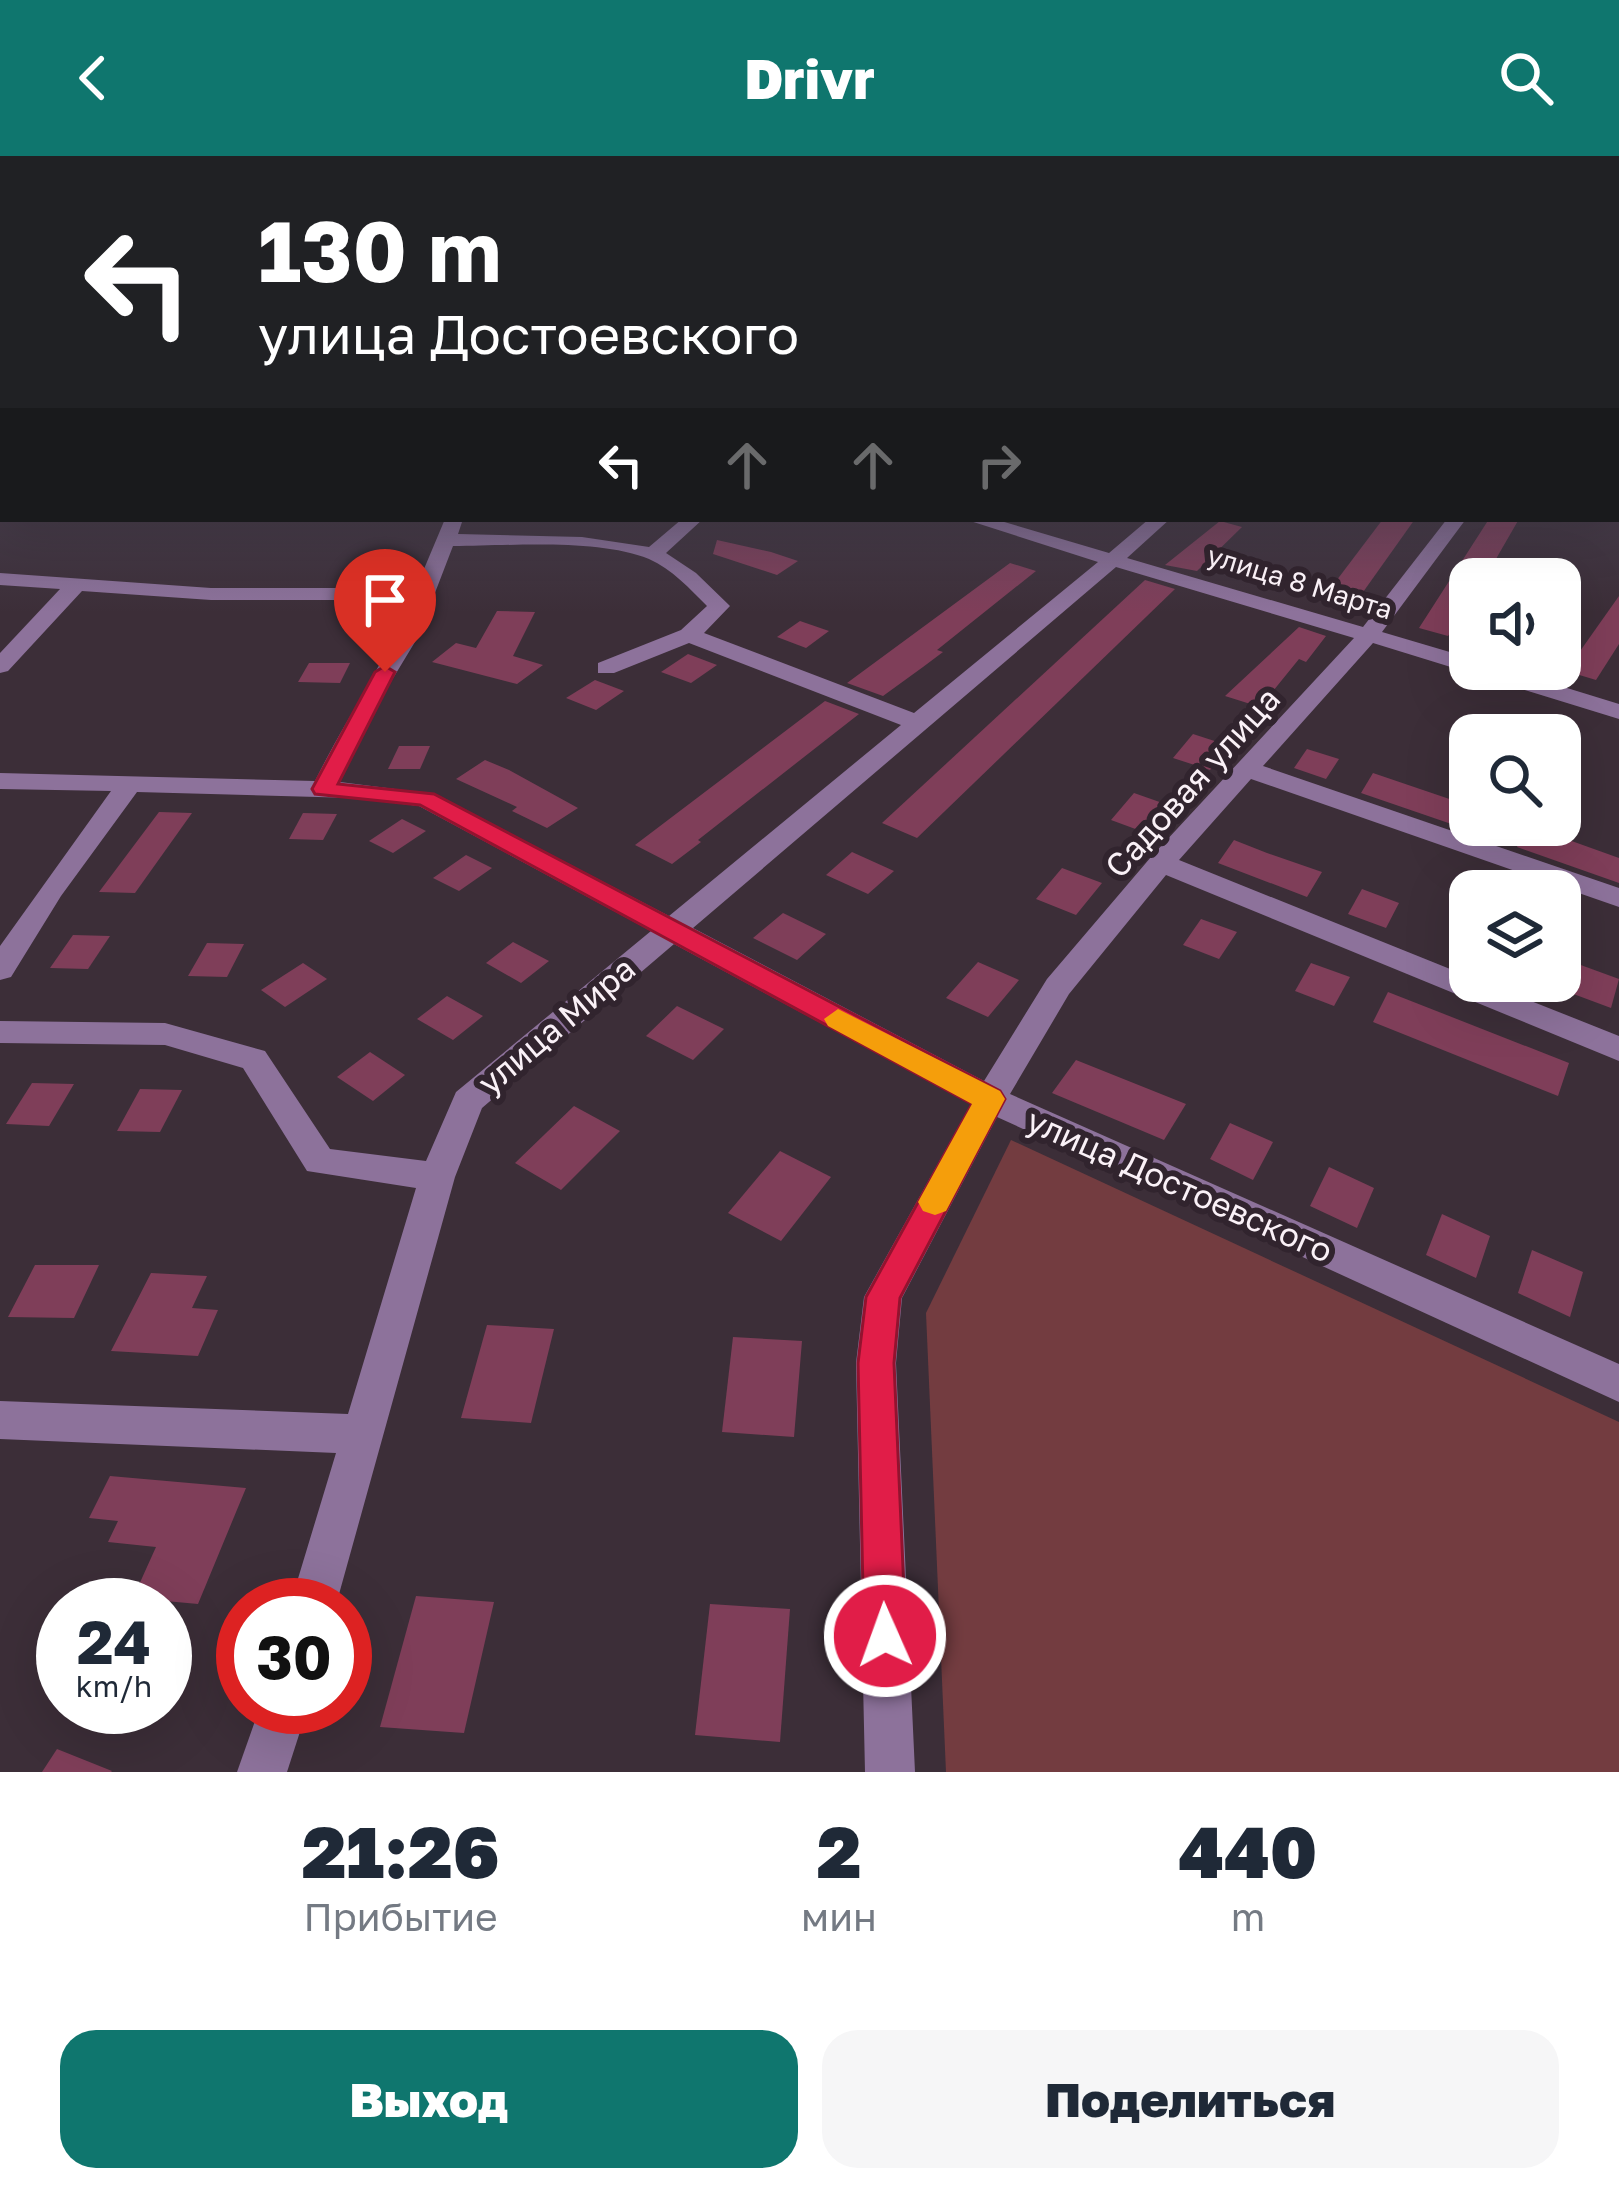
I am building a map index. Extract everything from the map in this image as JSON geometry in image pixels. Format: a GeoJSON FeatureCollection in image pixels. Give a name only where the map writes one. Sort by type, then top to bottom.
{"type":"FeatureCollection","features":[{"type":"Feature","properties":{"kind":"street"},"geometry":{"type":"LineString","coordinates":[[652,554],[690,522]]}},
{"type":"Feature","properties":{"kind":"street","name":"улица 8 Марта"},"geometry":{"type":"LineString","coordinates":[[985,522],[1449,658]]}},
{"type":"Feature","properties":{"kind":"street","name":"улица Мира"},"geometry":{"type":"LineString","coordinates":[[321,1578],[437,1177],[468,1101],[1157,522]]}},
{"type":"Feature","properties":{"kind":"street","name":"Садовая улица"},"geometry":{"type":"LineString","coordinates":[[890,1772],[876,1363],[883,1297],[990,1099],[1058,988],[1161,863],[1370,633],[1455,522]]}},
{"type":"Feature","properties":{"kind":"street"},"geometry":{"type":"LineString","coordinates":[[324,789],[363,708],[407,637],[451,530],[652,554],[690,577],[719,607],[689,635],[606,668]]}},
{"type":"Feature","properties":{"kind":"street"},"geometry":{"type":"LineString","coordinates":[[0,579],[211,594],[421,594]]}},
{"type":"Feature","properties":{"kind":"street"},"geometry":{"type":"LineString","coordinates":[[0,666],[75,586]]}},
{"type":"Feature","properties":{"kind":"street"},"geometry":{"type":"LineString","coordinates":[[689,635],[917,723]]}},
{"type":"Feature","properties":{"kind":"street"},"geometry":{"type":"LineString","coordinates":[[1549,690],[1619,712]]}},
{"type":"Feature","properties":{"kind":"street"},"geometry":{"type":"LineString","coordinates":[[1246,769],[1619,898]]}},
{"type":"Feature","properties":{"kind":"street","name":"улица Достоевского"},"geometry":{"type":"LineString","coordinates":[[0,781],[324,789],[425,799],[990,1099],[1619,1383]]}},
{"type":"Feature","properties":{"kind":"street"},"geometry":{"type":"LineString","coordinates":[[0,970],[50,891],[131,783]]}},
{"type":"Feature","properties":{"kind":"street"},"geometry":{"type":"LineString","coordinates":[[1161,863],[1619,1048]]}},
{"type":"Feature","properties":{"kind":"street"},"geometry":{"type":"LineString","coordinates":[[0,1032],[164,1034],[254,1059],[319,1161],[437,1177]]}},
{"type":"Feature","properties":{"kind":"street"},"geometry":{"type":"LineString","coordinates":[[0,1420],[363,1434]]}},
{"type":"Feature","properties":{"kind":"street"},"geometry":{"type":"LineString","coordinates":[[262,1772],[275,1734]]}},
{"type":"Feature","properties":{"kind":"shaded area"},"geometry":{"type":"Polygon","coordinates":[[[1011,1140],[1619,1422],[1619,1772],[946,1772],[926,1313],[1011,1140]]]}},
{"type":"Feature","properties":{"kind":"building"},"geometry":{"type":"Polygon","coordinates":[[[1219,522],[1242,527],[1197,571],[1165,565],[1219,522]]]}},
{"type":"Feature","properties":{"kind":"building"},"geometry":{"type":"Polygon","coordinates":[[[1381,522],[1413,522],[1351,609],[1321,601],[1381,522]]]}},
{"type":"Feature","properties":{"kind":"building"},"geometry":{"type":"Polygon","coordinates":[[[1487,522],[1517,522],[1496,558],[1464,558],[1487,522]]]}},
{"type":"Feature","properties":{"kind":"building"},"geometry":{"type":"Polygon","coordinates":[[[717,540],[798,561],[777,575],[713,554],[717,540]]]}},
{"type":"Feature","properties":{"kind":"building"},"geometry":{"type":"Polygon","coordinates":[[[1010,563],[1036,571],[937,650],[943,652],[923,667],[883,696],[847,683],[1010,563]]]}},
{"type":"Feature","properties":{"kind":"building"},"geometry":{"type":"Polygon","coordinates":[[[1145,580],[1175,589],[917,838],[882,823],[1145,580]]]}},
{"type":"Feature","properties":{"kind":"building"},"geometry":{"type":"Polygon","coordinates":[[[1449,581],[1449,635],[1419,628],[1449,581]]]}},
{"type":"Feature","properties":{"kind":"building"},"geometry":{"type":"Polygon","coordinates":[[[1619,596],[1619,644],[1596,680],[1581,676],[1581,650],[1619,596]]]}},
{"type":"Feature","properties":{"kind":"building"},"geometry":{"type":"Polygon","coordinates":[[[497,611],[535,612],[513,656],[543,665],[517,684],[432,662],[456,643],[476,648],[497,611]]]}},
{"type":"Feature","properties":{"kind":"building"},"geometry":{"type":"Polygon","coordinates":[[[800,621],[829,631],[806,648],[777,637],[800,621]]]}},
{"type":"Feature","properties":{"kind":"building"},"geometry":{"type":"Polygon","coordinates":[[[1299,627],[1326,636],[1306,662],[1299,659],[1260,707],[1225,696],[1299,627]]]}},
{"type":"Feature","properties":{"kind":"building"},"geometry":{"type":"Polygon","coordinates":[[[688,654],[717,665],[691,683],[661,672],[688,654]]]}},
{"type":"Feature","properties":{"kind":"building"},"geometry":{"type":"Polygon","coordinates":[[[309,663],[350,663],[340,683],[298,682],[309,663]]]}},
{"type":"Feature","properties":{"kind":"building"},"geometry":{"type":"Polygon","coordinates":[[[595,680],[624,691],[596,710],[566,698],[595,680]]]}},
{"type":"Feature","properties":{"kind":"building"},"geometry":{"type":"Polygon","coordinates":[[[825,701],[859,714],[672,864],[635,845],[825,701]]]}},
{"type":"Feature","properties":{"kind":"building"},"geometry":{"type":"Polygon","coordinates":[[[1193,734],[1230,746],[1210,770],[1173,758],[1193,734]]]}},
{"type":"Feature","properties":{"kind":"building"},"geometry":{"type":"Polygon","coordinates":[[[399,746],[430,746],[420,769],[388,769],[399,746]]]}},
{"type":"Feature","properties":{"kind":"building"},"geometry":{"type":"Polygon","coordinates":[[[1307,749],[1339,759],[1326,779],[1294,768],[1307,749]]]}},
{"type":"Feature","properties":{"kind":"building"},"geometry":{"type":"Polygon","coordinates":[[[485,760],[578,808],[547,828],[512,811],[517,807],[456,779],[485,760]]]}},
{"type":"Feature","properties":{"kind":"building"},"geometry":{"type":"Polygon","coordinates":[[[1373,773],[1449,799],[1449,823],[1361,793],[1373,773]]]}},
{"type":"Feature","properties":{"kind":"building"},"geometry":{"type":"Polygon","coordinates":[[[1134,793],[1171,806],[1149,834],[1111,820],[1134,793]]]}},
{"type":"Feature","properties":{"kind":"building"},"geometry":{"type":"Polygon","coordinates":[[[159,812],[192,813],[135,893],[99,892],[159,812]]]}},
{"type":"Feature","properties":{"kind":"building"},"geometry":{"type":"Polygon","coordinates":[[[303,813],[337,814],[323,840],[289,839],[303,813]]]}},
{"type":"Feature","properties":{"kind":"building"},"geometry":{"type":"Polygon","coordinates":[[[402,819],[426,831],[393,853],[369,841],[402,819]]]}},
{"type":"Feature","properties":{"kind":"building"},"geometry":{"type":"Polygon","coordinates":[[[1234,840],[1322,872],[1307,897],[1218,863],[1234,840]]]}},
{"type":"Feature","properties":{"kind":"building"},"geometry":{"type":"Polygon","coordinates":[[[1581,844],[1619,858],[1619,883],[1517,847],[1581,844]]]}},
{"type":"Feature","properties":{"kind":"building"},"geometry":{"type":"Polygon","coordinates":[[[852,852],[894,871],[868,894],[826,875],[852,852]]]}},
{"type":"Feature","properties":{"kind":"building"},"geometry":{"type":"Polygon","coordinates":[[[466,855],[492,868],[459,891],[433,878],[466,855]]]}},
{"type":"Feature","properties":{"kind":"building"},"geometry":{"type":"Polygon","coordinates":[[[1062,868],[1102,883],[1076,915],[1036,899],[1062,868]]]}},
{"type":"Feature","properties":{"kind":"building"},"geometry":{"type":"Polygon","coordinates":[[[1362,889],[1399,903],[1386,928],[1348,914],[1362,889]]]}},
{"type":"Feature","properties":{"kind":"building"},"geometry":{"type":"Polygon","coordinates":[[[783,913],[826,934],[797,960],[753,938],[783,913]]]}},
{"type":"Feature","properties":{"kind":"building"},"geometry":{"type":"Polygon","coordinates":[[[1201,919],[1237,932],[1219,959],[1183,945],[1201,919]]]}},
{"type":"Feature","properties":{"kind":"building"},"geometry":{"type":"Polygon","coordinates":[[[73,935],[110,936],[88,969],[50,968],[73,935]]]}},
{"type":"Feature","properties":{"kind":"building"},"geometry":{"type":"Polygon","coordinates":[[[513,942],[549,961],[521,983],[486,963],[513,942]]]}},
{"type":"Feature","properties":{"kind":"building"},"geometry":{"type":"Polygon","coordinates":[[[207,943],[244,944],[227,977],[188,976],[207,943]]]}},
{"type":"Feature","properties":{"kind":"building"},"geometry":{"type":"Polygon","coordinates":[[[978,962],[1019,980],[988,1017],[946,998],[978,962]]]}},
{"type":"Feature","properties":{"kind":"building"},"geometry":{"type":"Polygon","coordinates":[[[303,963],[327,979],[285,1007],[261,990],[303,963]]]}},
{"type":"Feature","properties":{"kind":"building"},"geometry":{"type":"Polygon","coordinates":[[[1311,963],[1350,977],[1334,1006],[1295,991],[1311,963]]]}},
{"type":"Feature","properties":{"kind":"building"},"geometry":{"type":"Polygon","coordinates":[[[1581,965],[1619,979],[1611,1008],[1581,997],[1581,965]]]}},
{"type":"Feature","properties":{"kind":"building"},"geometry":{"type":"Polygon","coordinates":[[[1388,992],[1569,1063],[1558,1096],[1373,1022],[1388,992]]]}},
{"type":"Feature","properties":{"kind":"building"},"geometry":{"type":"Polygon","coordinates":[[[447,996],[483,1016],[453,1040],[417,1019],[447,996]]]}},
{"type":"Feature","properties":{"kind":"building"},"geometry":{"type":"Polygon","coordinates":[[[677,1006],[724,1029],[693,1060],[646,1036],[677,1006]]]}},
{"type":"Feature","properties":{"kind":"building"},"geometry":{"type":"Polygon","coordinates":[[[370,1052],[405,1075],[373,1101],[337,1077],[370,1052]]]}},
{"type":"Feature","properties":{"kind":"building"},"geometry":{"type":"Polygon","coordinates":[[[1076,1060],[1186,1104],[1164,1140],[1052,1093],[1076,1060]]]}},
{"type":"Feature","properties":{"kind":"building"},"geometry":{"type":"Polygon","coordinates":[[[32,1083],[74,1084],[49,1126],[6,1124],[32,1083]]]}},
{"type":"Feature","properties":{"kind":"building"},"geometry":{"type":"Polygon","coordinates":[[[140,1089],[182,1090],[160,1132],[117,1131],[140,1089]]]}},
{"type":"Feature","properties":{"kind":"building"},"geometry":{"type":"Polygon","coordinates":[[[574,1106],[620,1131],[561,1190],[515,1163],[574,1106]]]}},
{"type":"Feature","properties":{"kind":"building"},"geometry":{"type":"Polygon","coordinates":[[[1230,1123],[1273,1142],[1253,1180],[1210,1159],[1230,1123]]]}},
{"type":"Feature","properties":{"kind":"building"},"geometry":{"type":"Polygon","coordinates":[[[780,1151],[831,1177],[781,1241],[728,1213],[780,1151]]]}},
{"type":"Feature","properties":{"kind":"building"},"geometry":{"type":"Polygon","coordinates":[[[1329,1167],[1374,1188],[1357,1228],[1310,1206],[1329,1167]]]}},
{"type":"Feature","properties":{"kind":"building"},"geometry":{"type":"Polygon","coordinates":[[[1442,1214],[1490,1236],[1476,1278],[1426,1255],[1442,1214]]]}},
{"type":"Feature","properties":{"kind":"building"},"geometry":{"type":"Polygon","coordinates":[[[1532,1250],[1583,1272],[1570,1317],[1518,1293],[1532,1250]]]}},
{"type":"Feature","properties":{"kind":"building"},"geometry":{"type":"Polygon","coordinates":[[[35,1265],[99,1265],[74,1318],[8,1317],[35,1265]]]}},
{"type":"Feature","properties":{"kind":"building"},"geometry":{"type":"Polygon","coordinates":[[[151,1273],[207,1276],[192,1308],[218,1310],[198,1356],[111,1351],[151,1273]]]}},
{"type":"Feature","properties":{"kind":"building"},"geometry":{"type":"Polygon","coordinates":[[[487,1325],[554,1329],[531,1423],[461,1418],[487,1325]]]}},
{"type":"Feature","properties":{"kind":"building"},"geometry":{"type":"Polygon","coordinates":[[[733,1337],[802,1341],[794,1437],[722,1432],[733,1337]]]}},
{"type":"Feature","properties":{"kind":"building"},"geometry":{"type":"Polygon","coordinates":[[[110,1476],[246,1488],[198,1604],[192,1603],[192,1578],[142,1578],[156,1547],[108,1542],[118,1521],[89,1518],[110,1476]]]}},
{"type":"Feature","properties":{"kind":"building"},"geometry":{"type":"Polygon","coordinates":[[[416,1596],[494,1602],[464,1733],[380,1727],[416,1596]]]}},
{"type":"Feature","properties":{"kind":"building"},"geometry":{"type":"Polygon","coordinates":[[[710,1604],[790,1609],[780,1742],[695,1735],[710,1604]]]}},
{"type":"Feature","properties":{"kind":"building"},"geometry":{"type":"Polygon","coordinates":[[[57,1749],[112,1771],[42,1772],[57,1749]]]}},
{"type":"Feature","properties":{"kind":"slow traffic"},"geometry":{"type":"LineString","coordinates":[[838,1019],[990,1099],[935,1202]]}},
{"type":"Feature","properties":{"kind":"route"},"geometry":{"type":"LineString","coordinates":[[385,672],[324,789],[425,799],[990,1099],[883,1297],[876,1363],[885,1636]]}}]}
